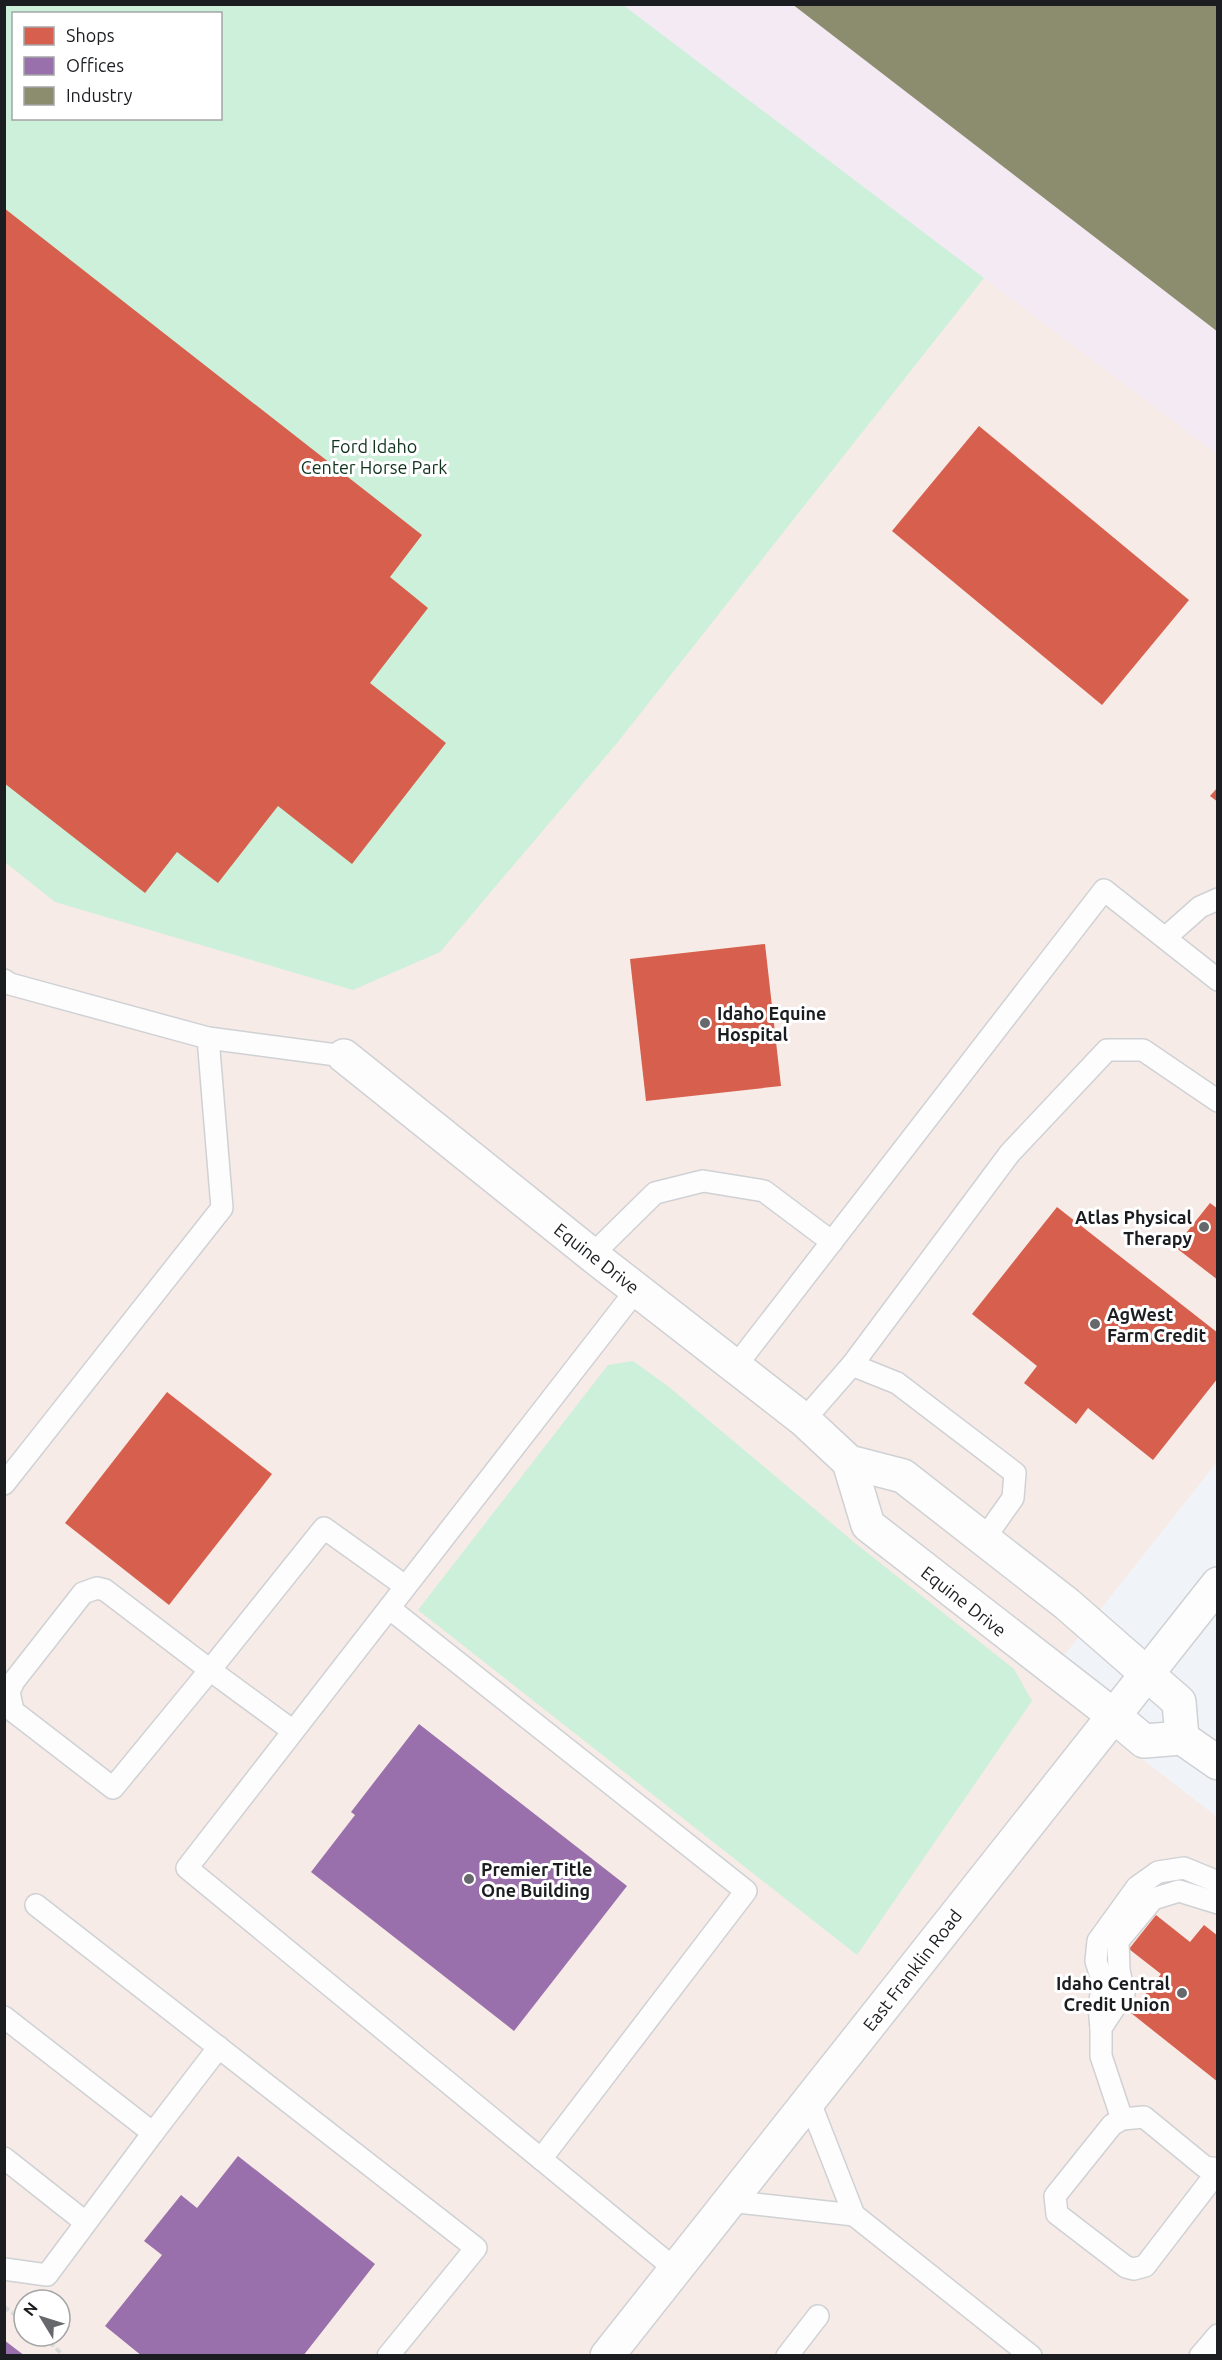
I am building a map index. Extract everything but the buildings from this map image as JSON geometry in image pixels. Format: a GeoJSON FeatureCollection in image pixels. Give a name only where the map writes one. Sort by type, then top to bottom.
{"type":"FeatureCollection","features":[{"type":"Feature","properties":{"kind":"street","name":"Equine Drive"},"geometry":{"type":"LineString","coordinates":[[344,1056],[592,1255],[804,1420],[849,1462],[903,1476],[1067,1604],[1179,1702],[1182,1738],[1144,1741],[868,1525],[849,1462]]}},
{"type":"Feature","properties":{"kind":"street","name":"East Franklin Road"},"geometry":{"type":"LineString","coordinates":[[607,2355],[1218,1584]]}},
{"type":"Feature","properties":{"kind":"street"},"geometry":{"type":"LineString","coordinates":[[1182,1738],[1218,1763]]}},
{"type":"Feature","properties":{"kind":"lane"},"geometry":{"type":"LineString","coordinates":[[735,1367],[1104,890],[1218,980]]}},
{"type":"Feature","properties":{"kind":"lane"},"geometry":{"type":"LineString","coordinates":[[1165,938],[1200,907],[1218,899]]}},
{"type":"Feature","properties":{"kind":"lane"},"geometry":{"type":"LineString","coordinates":[[4,980],[10,984],[208,1038],[344,1056]]}},
{"type":"Feature","properties":{"kind":"lane"},"geometry":{"type":"LineString","coordinates":[[4,1484],[222,1208],[208,1038]]}},
{"type":"Feature","properties":{"kind":"lane"},"geometry":{"type":"LineString","coordinates":[[804,1420],[852,1365],[1010,1153],[1107,1050],[1143,1050],[1218,1101]]}},
{"type":"Feature","properties":{"kind":"lane"},"geometry":{"type":"LineString","coordinates":[[592,1255],[655,1193],[703,1181],[764,1191],[832,1242]]}},
{"type":"Feature","properties":{"kind":"lane"},"geometry":{"type":"LineString","coordinates":[[637,1289],[187,1868],[675,2269]]}},
{"type":"Feature","properties":{"kind":"lane"},"geometry":{"type":"LineString","coordinates":[[852,1365],[897,1383],[1015,1473],[1013,1498],[984,1539]]}},
{"type":"Feature","properties":{"kind":"lane"},"geometry":{"type":"LineString","coordinates":[[293,1731],[210,1670],[105,1590],[97,1588],[83,1593],[14,1681],[9,1692],[13,1711],[113,1788],[210,1670],[324,1528],[405,1586]]}},
{"type":"Feature","properties":{"kind":"lane"},"geometry":{"type":"LineString","coordinates":[[388,1608],[746,1891],[541,2159]]}},
{"type":"Feature","properties":{"kind":"lane"},"geometry":{"type":"LineString","coordinates":[[1122,2119],[1101,2056],[1099,2006],[1103,1983],[1096,1961],[1098,1941],[1137,1887],[1158,1872],[1184,1868],[1218,1882]]}},
{"type":"Feature","properties":{"kind":"lane"},"geometry":{"type":"LineString","coordinates":[[1101,2028],[1124,1992],[1119,1970],[1118,1941],[1153,1899],[1179,1891],[1218,1903]]}},
{"type":"Feature","properties":{"kind":"lane"},"geometry":{"type":"LineString","coordinates":[[36,1905],[476,2248],[388,2355]]}},
{"type":"Feature","properties":{"kind":"lane"},"geometry":{"type":"LineString","coordinates":[[4,2017],[153,2133]]}},
{"type":"Feature","properties":{"kind":"lane"},"geometry":{"type":"LineString","coordinates":[[4,2270],[47,2275],[219,2047]]}},
{"type":"Feature","properties":{"kind":"lane"},"geometry":{"type":"LineString","coordinates":[[809,2100],[854,2215],[1031,2355]]}},
{"type":"Feature","properties":{"kind":"lane"},"geometry":{"type":"LineString","coordinates":[[1144,2117],[1205,2167],[1218,2170],[1145,2266],[1134,2269],[1126,2267],[1057,2214],[1054,2200],[1112,2125],[1122,2119],[1144,2117]]}},
{"type":"Feature","properties":{"kind":"lane"},"geometry":{"type":"LineString","coordinates":[[4,2158],[86,2222]]}},
{"type":"Feature","properties":{"kind":"lane"},"geometry":{"type":"LineString","coordinates":[[728,2201],[854,2215]]}},
{"type":"Feature","properties":{"kind":"lane"},"geometry":{"type":"LineString","coordinates":[[787,2355],[818,2316]]}},
{"type":"Feature","properties":{"kind":"lane"},"geometry":{"type":"LineString","coordinates":[[1200,2355],[1218,2335]]}},
{"type":"Feature","properties":{"kind":"shaded area"},"geometry":{"type":"Polygon","coordinates":[[[5,5],[623,5],[1217,454],[1217,1462],[1043,1682],[1217,1817],[1217,2355],[5,2356],[5,5]]]}},
{"type":"Feature","properties":{"kind":"shaded area"},"geometry":{"type":"Polygon","coordinates":[[[623,5],[1217,5],[1217,454],[984,278],[623,5]]]}},
{"type":"Feature","properties":{"kind":"green space","name":"Ford Idaho Center Horse Park"},"geometry":{"type":"Polygon","coordinates":[[[4,5],[623,5],[984,278],[617,743],[440,952],[353,990],[55,902],[5,862],[4,5]]]}},
{"type":"Feature","properties":{"kind":"green space"},"geometry":{"type":"Polygon","coordinates":[[[633,1361],[669,1387],[855,1543],[1014,1669],[1032,1701],[857,1955],[418,1610],[608,1365],[633,1361]]]}},
{"type":"Feature","properties":{"kind":"place","name":"Idaho Equine Hospital"},"geometry":{"type":"Point","coordinates":[705,1023]}},
{"type":"Feature","properties":{"kind":"place","name":"Atlas Physical Therapy"},"geometry":{"type":"Point","coordinates":[1204,1227]}},
{"type":"Feature","properties":{"kind":"place","name":"AgWest Farm Credit"},"geometry":{"type":"Point","coordinates":[1095,1324]}},
{"type":"Feature","properties":{"kind":"place","name":"Premier Title One Building"},"geometry":{"type":"Point","coordinates":[469,1879]}},
{"type":"Feature","properties":{"kind":"place","name":"Idaho Central Credit Union"},"geometry":{"type":"Point","coordinates":[1182,1993]}}]}
